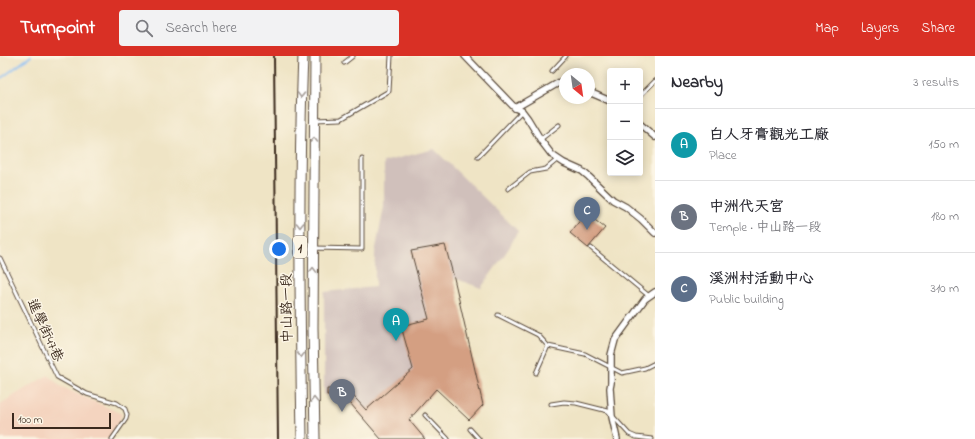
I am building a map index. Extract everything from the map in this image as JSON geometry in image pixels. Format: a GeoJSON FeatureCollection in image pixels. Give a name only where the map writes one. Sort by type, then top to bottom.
{"type":"FeatureCollection","features":[{"type":"Feature","properties":{"kind":"main road","name":"中山路一段"},"geometry":{"type":"LineString","coordinates":[[302,439],[300,249],[303,56]]}},
{"type":"Feature","properties":{"kind":"main road","name":"中山路一段"},"geometry":{"type":"LineString","coordinates":[[315,56],[313,327],[315,439]]}},
{"type":"Feature","properties":{"kind":"street"},"geometry":{"type":"LineString","coordinates":[[467,57],[515,108],[522,111],[552,155],[564,163],[582,171],[613,200],[626,207],[655,233]]}},
{"type":"Feature","properties":{"kind":"street"},"geometry":{"type":"LineString","coordinates":[[515,108],[559,83]]}},
{"type":"Feature","properties":{"kind":"street"},"geometry":{"type":"LineString","coordinates":[[595,95],[607,101]]}},
{"type":"Feature","properties":{"kind":"street"},"geometry":{"type":"LineString","coordinates":[[643,127],[655,137]]}},
{"type":"Feature","properties":{"kind":"street"},"geometry":{"type":"LineString","coordinates":[[617,439],[612,417],[610,388],[611,355],[615,340],[645,299],[655,292]]}},
{"type":"Feature","properties":{"kind":"lane"},"geometry":{"type":"LineString","coordinates":[[344,63],[353,56]]}},
{"type":"Feature","properties":{"kind":"lane"},"geometry":{"type":"LineString","coordinates":[[314,120],[341,119],[388,91],[391,56]]}},
{"type":"Feature","properties":{"kind":"lane"},"geometry":{"type":"LineString","coordinates":[[552,71],[566,56]]}},
{"type":"Feature","properties":{"kind":"lane"},"geometry":{"type":"LineString","coordinates":[[643,93],[655,81]]}},
{"type":"Feature","properties":{"kind":"lane"},"geometry":{"type":"LineString","coordinates":[[478,157],[522,111]]}},
{"type":"Feature","properties":{"kind":"lane"},"geometry":{"type":"LineString","coordinates":[[541,139],[559,125]]}},
{"type":"Feature","properties":{"kind":"lane"},"geometry":{"type":"LineString","coordinates":[[300,249],[362,249],[362,159]]}},
{"type":"Feature","properties":{"kind":"lane"},"geometry":{"type":"LineString","coordinates":[[508,188],[530,172],[546,169],[558,159]]}},
{"type":"Feature","properties":{"kind":"lane"},"geometry":{"type":"LineString","coordinates":[[591,248],[649,296]]}},
{"type":"Feature","properties":{"kind":"lane","name":"進學街47巷"},"geometry":{"type":"LineString","coordinates":[[0,258],[57,377],[87,394],[117,403],[125,409],[126,419],[112,439]]}},
{"type":"Feature","properties":{"kind":"lane"},"geometry":{"type":"LineString","coordinates":[[498,315],[538,335],[548,346],[585,354],[622,372],[645,368],[655,363]]}},
{"type":"Feature","properties":{"kind":"lane"},"geometry":{"type":"LineString","coordinates":[[536,373],[548,346]]}},
{"type":"Feature","properties":{"kind":"lane"},"geometry":{"type":"LineString","coordinates":[[551,404],[564,402],[576,403],[608,411],[629,434],[636,437],[652,439]]}},
{"type":"Feature","properties":{"kind":"lane"},"geometry":{"type":"LineString","coordinates":[[425,415],[448,439]]}},
{"type":"Feature","properties":{"kind":"lane"},"geometry":{"type":"LineString","coordinates":[[470,429],[479,439]]}},
{"type":"Feature","properties":{"kind":"shaded area"},"geometry":{"type":"Polygon","coordinates":[[[434,149],[518,231],[509,248],[481,288],[454,278],[469,420],[436,389],[409,420],[425,439],[381,439],[344,396],[324,395],[324,292],[375,287],[375,253],[384,207],[384,162],[434,149]]]}},
{"type":"Feature","properties":{"kind":"shaded area"},"geometry":{"type":"Polygon","coordinates":[[[48,375],[60,386],[122,414],[112,439],[0,439],[0,404],[48,375]]]}},
{"type":"Feature","properties":{"kind":"building"},"geometry":{"type":"Polygon","coordinates":[[[586,213],[605,228],[588,248],[570,233],[586,213]]]}},
{"type":"Feature","properties":{"kind":"building"},"geometry":{"type":"Polygon","coordinates":[[[445,245],[483,405],[469,420],[436,389],[409,420],[425,439],[381,439],[344,396],[327,395],[327,389],[347,389],[366,410],[413,369],[401,326],[429,319],[411,251],[445,245]]]}},
{"type":"Feature","properties":{"kind":"waterway"},"geometry":{"type":"LineString","coordinates":[[0,79],[31,56]]}},
{"type":"Feature","properties":{"kind":"railway"},"geometry":{"type":"LineString","coordinates":[[274,56],[278,439]]}},
{"type":"Feature","properties":{"kind":"place","name":"溪洲村活動中心"},"geometry":{"type":"Point","coordinates":[587,230]}},
{"type":"Feature","properties":{"kind":"place","name":"白人牙膏觀光工廠"},"geometry":{"type":"Point","coordinates":[396,341]}},
{"type":"Feature","properties":{"kind":"place","name":"中洲代天宮"},"geometry":{"type":"Point","coordinates":[342,412]}}]}
